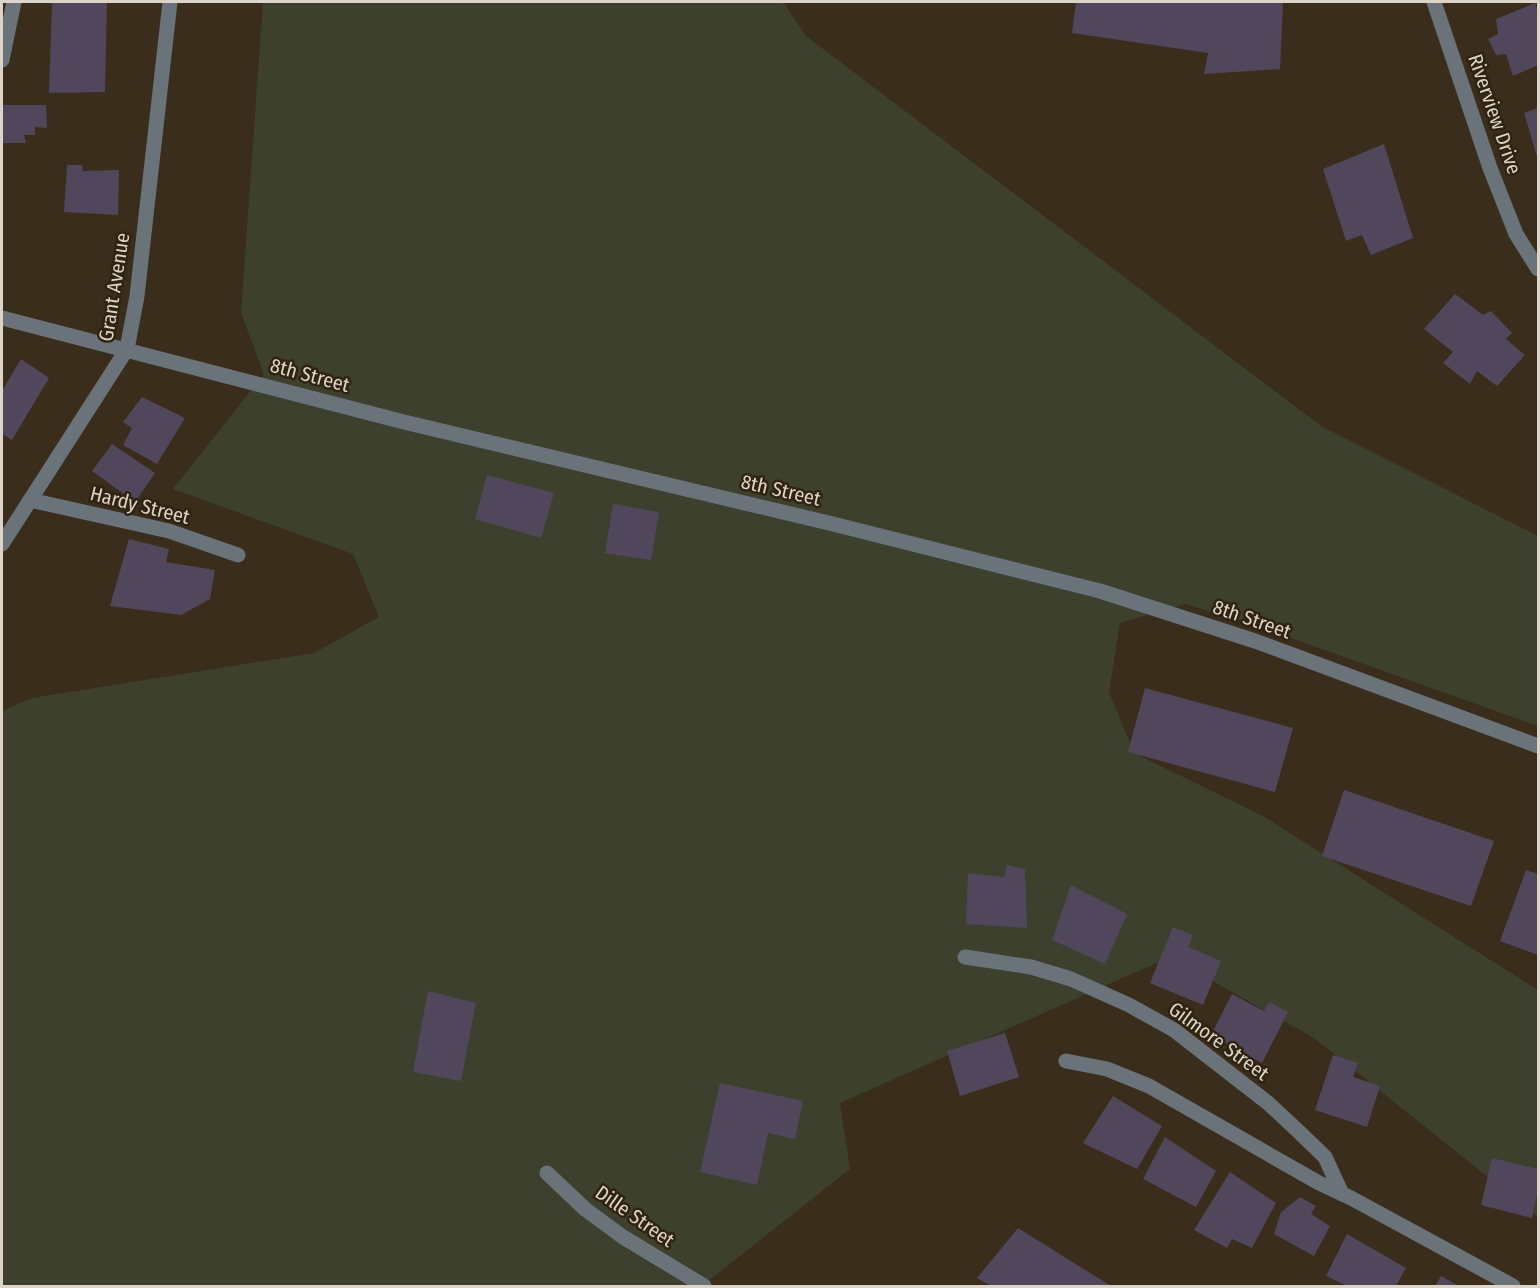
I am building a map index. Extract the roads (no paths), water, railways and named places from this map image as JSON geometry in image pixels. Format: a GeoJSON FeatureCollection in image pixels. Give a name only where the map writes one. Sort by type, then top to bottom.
{"type":"FeatureCollection","features":[{"type":"Feature","properties":{"kind":"street"},"geometry":{"type":"LineString","coordinates":[[2,60],[14,2]]}},
{"type":"Feature","properties":{"kind":"street","name":"Grant Avenue"},"geometry":{"type":"LineString","coordinates":[[2,544],[127,349],[137,296],[170,2]]}},
{"type":"Feature","properties":{"kind":"street","name":"Riverview Drive"},"geometry":{"type":"LineString","coordinates":[[1434,2],[1516,234],[1539,269]]}},
{"type":"Feature","properties":{"kind":"street","name":"8th Street"},"geometry":{"type":"LineString","coordinates":[[2,318],[404,422],[833,524],[1100,591],[1255,641],[1539,746]]}},
{"type":"Feature","properties":{"kind":"street","name":"Hardy Street"},"geometry":{"type":"LineString","coordinates":[[30,500],[169,531],[238,555]]}},
{"type":"Feature","properties":{"kind":"street","name":"Gilmore Street"},"geometry":{"type":"LineString","coordinates":[[965,957],[1031,967],[1071,979],[1129,1005],[1174,1030],[1268,1103],[1325,1157],[1342,1194]]}},
{"type":"Feature","properties":{"kind":"street"},"geometry":{"type":"LineString","coordinates":[[1066,1061],[1107,1069],[1149,1086],[1319,1183],[1513,1287]]}},
{"type":"Feature","properties":{"kind":"street","name":"Dille Street"},"geometry":{"type":"LineString","coordinates":[[547,1173],[585,1209],[623,1237],[704,1287]]}}]}
